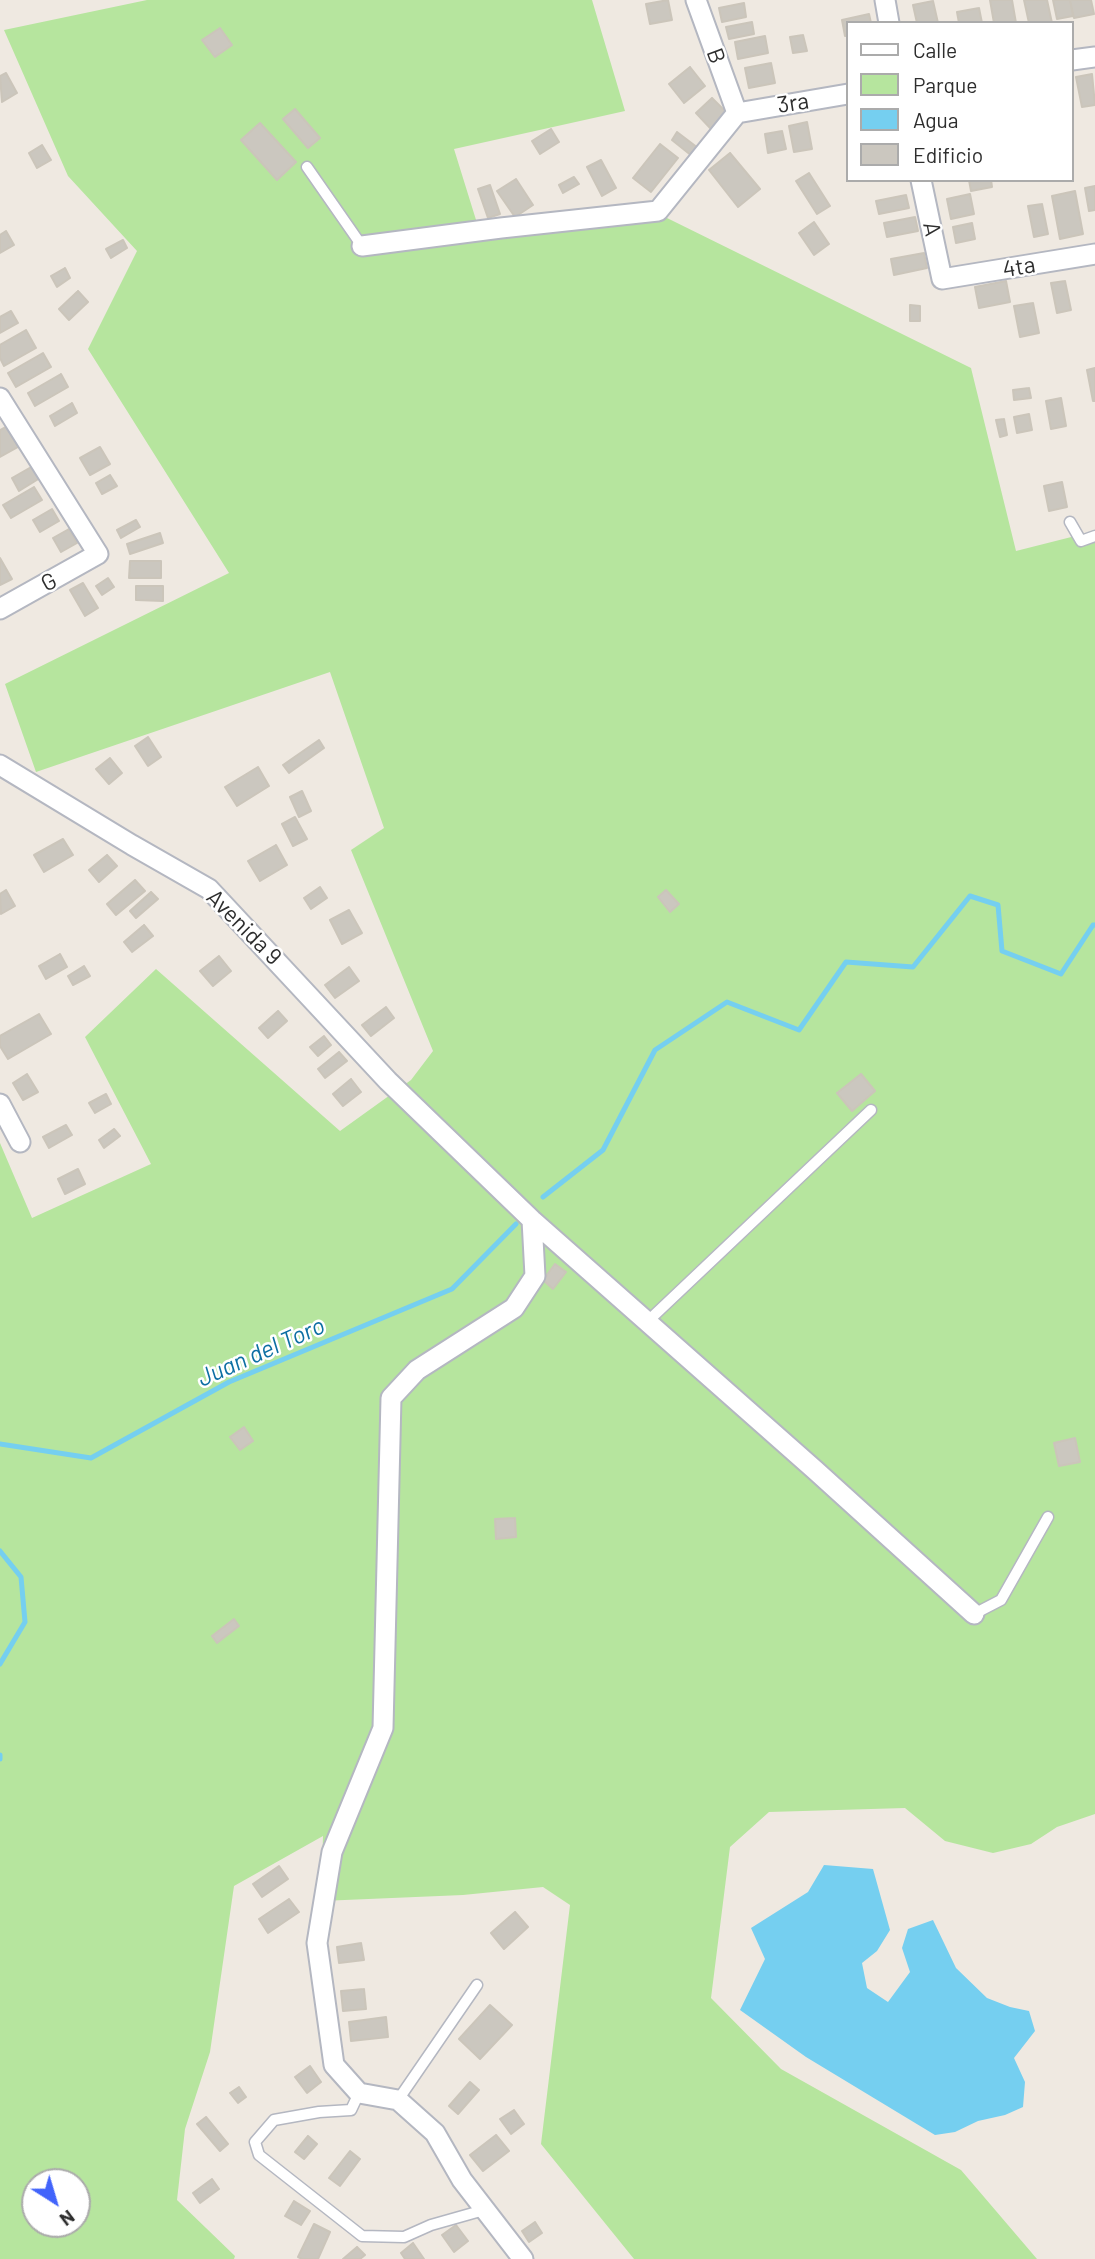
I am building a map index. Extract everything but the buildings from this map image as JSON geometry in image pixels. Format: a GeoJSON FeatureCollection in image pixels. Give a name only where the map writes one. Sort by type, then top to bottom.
{"type":"FeatureCollection","features":[{"type":"Feature","properties":{"kind":"street","name":"B"},"geometry":{"type":"LineString","coordinates":[[696,0],[737,113]]}},
{"type":"Feature","properties":{"kind":"street"},"geometry":{"type":"LineString","coordinates":[[884,0],[889,21]]}},
{"type":"Feature","properties":{"kind":"street"},"geometry":{"type":"LineString","coordinates":[[1074,60],[1095,57]]}},
{"type":"Feature","properties":{"kind":"street","name":"3ra"},"geometry":{"type":"LineString","coordinates":[[737,113],[846,94]]}},
{"type":"Feature","properties":{"kind":"street"},"geometry":{"type":"LineString","coordinates":[[362,246],[658,211],[737,113]]}},
{"type":"Feature","properties":{"kind":"street","name":"A"},"geometry":{"type":"LineString","coordinates":[[921,182],[942,279]]}},
{"type":"Feature","properties":{"kind":"street","name":"4ta"},"geometry":{"type":"LineString","coordinates":[[942,279],[1095,254]]}},
{"type":"Feature","properties":{"kind":"street","name":"G"},"geometry":{"type":"LineString","coordinates":[[0,398],[98,554],[0,609]]}},
{"type":"Feature","properties":{"kind":"street","name":"Avenida 9"},"geometry":{"type":"LineString","coordinates":[[0,765],[209,889],[388,1081],[532,1220],[974,1614]]}},
{"type":"Feature","properties":{"kind":"street"},"geometry":{"type":"LineString","coordinates":[[0,1104],[20,1142]]}},
{"type":"Feature","properties":{"kind":"street"},"geometry":{"type":"LineString","coordinates":[[523,2259],[462,2180],[435,2133],[398,2100],[359,2093],[334,2065],[317,1943],[332,1852],[383,1728],[391,1398],[417,1370],[514,1308],[535,1276],[532,1220]]}},
{"type":"Feature","properties":{"kind":"lane"},"geometry":{"type":"LineString","coordinates":[[307,167],[362,246]]}},
{"type":"Feature","properties":{"kind":"lane"},"geometry":{"type":"LineString","coordinates":[[1070,522],[1081,541],[1095,536]]}},
{"type":"Feature","properties":{"kind":"lane"},"geometry":{"type":"LineString","coordinates":[[648,1322],[871,1110]]}},
{"type":"Feature","properties":{"kind":"lane"},"geometry":{"type":"LineString","coordinates":[[974,1614],[1001,1600],[1048,1517]]}},
{"type":"Feature","properties":{"kind":"lane"},"geometry":{"type":"LineString","coordinates":[[398,2100],[477,1984]]}},
{"type":"Feature","properties":{"kind":"lane"},"geometry":{"type":"LineString","coordinates":[[359,2093],[351,2110],[319,2112],[274,2120],[255,2142],[259,2155],[362,2236],[404,2236],[431,2225],[484,2210]]}},
{"type":"Feature","properties":{"kind":"green space"},"geometry":{"type":"Polygon","coordinates":[[[147,0],[592,0],[625,111],[454,149],[481,236],[667,218],[971,368],[1016,551],[1095,531],[1095,1814],[1057,1827],[1031,1844],[993,1853],[945,1841],[905,1808],[769,1812],[730,1847],[711,1998],[781,2069],[961,2170],[1037,2259],[634,2259],[541,2144],[570,1905],[543,1887],[463,1895],[321,1901],[323,1836],[234,1886],[210,2052],[185,2129],[177,2200],[235,2256],[234,2259],[0,2259],[0,1143],[32,1218],[151,1164],[85,1037],[156,969],[340,1131],[411,1080],[433,1051],[351,850],[384,828],[330,672],[36,772],[5,684],[229,573],[88,349],[137,251],[68,176],[4,30],[147,0]]]}},
{"type":"Feature","properties":{"kind":"water"},"geometry":{"type":"Polygon","coordinates":[[[824,1865],[873,1869],[890,1930],[877,1951],[862,1963],[867,1988],[888,2002],[910,1972],[902,1948],[908,1929],[933,1920],[956,1968],[987,1998],[1029,2011],[1035,2031],[1014,2058],[1025,2082],[1023,2107],[1005,2115],[978,2121],[955,2132],[935,2135],[806,2057],[740,2010],[765,1959],[751,1928],[808,1892],[824,1865]]]}},
{"type":"Feature","properties":{"kind":"waterway","name":"Juan del Toro"},"geometry":{"type":"LineString","coordinates":[[543,1197],[603,1150],[655,1050],[727,1002],[799,1030],[846,962],[913,967],[970,896],[998,905],[1002,951],[1061,974],[1095,925]]}},
{"type":"Feature","properties":{"kind":"waterway","name":"Juan del Toro"},"geometry":{"type":"LineString","coordinates":[[0,1444],[91,1458],[229,1382],[452,1289],[516,1224]]}},
{"type":"Feature","properties":{"kind":"waterway","name":"Juan del Toro"},"geometry":{"type":"LineString","coordinates":[[0,1551],[21,1577],[25,1622],[0,1664]]}}]}
